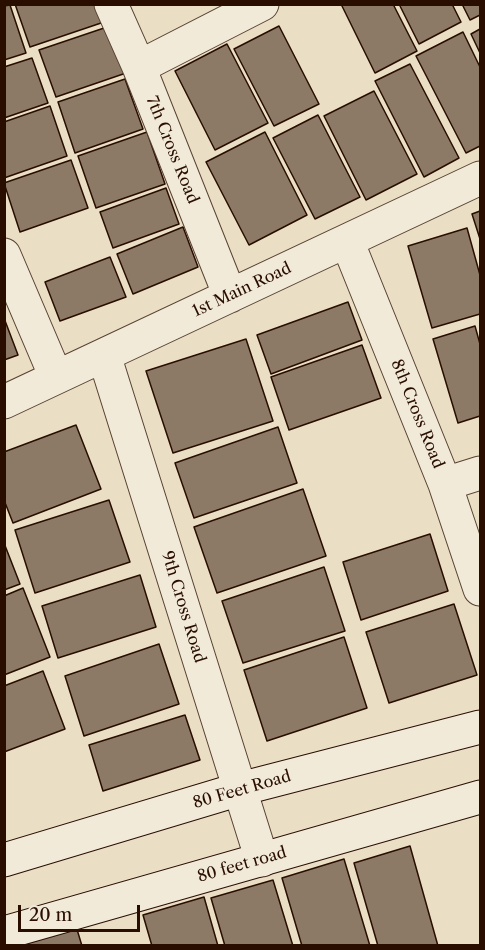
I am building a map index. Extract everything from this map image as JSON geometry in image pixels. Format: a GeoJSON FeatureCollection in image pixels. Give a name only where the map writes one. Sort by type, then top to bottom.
{"type":"FeatureCollection","features":[{"type":"Feature","properties":{"kind":"street","name":"7th Cross Road"},"geometry":{"type":"LineString","coordinates":[[111,4],[230,296]]}},
{"type":"Feature","properties":{"kind":"street"},"geometry":{"type":"LineString","coordinates":[[139,68],[262,4]]}},
{"type":"Feature","properties":{"kind":"street","name":"1st Main Road"},"geometry":{"type":"LineString","coordinates":[[4,402],[480,178]]}},
{"type":"Feature","properties":{"kind":"street","name":"8th Cross Road"},"geometry":{"type":"LineString","coordinates":[[347,241],[445,484],[480,589]]}},
{"type":"Feature","properties":{"kind":"street"},"geometry":{"type":"LineString","coordinates":[[4,255],[56,377]]}},
{"type":"Feature","properties":{"kind":"street","name":"9th Cross Road"},"geometry":{"type":"LineString","coordinates":[[104,355],[262,860]]}},
{"type":"Feature","properties":{"kind":"street"},"geometry":{"type":"LineString","coordinates":[[445,484],[480,473]]}},
{"type":"Feature","properties":{"kind":"street","name":"80 Feet Road"},"geometry":{"type":"LineString","coordinates":[[4,860],[240,789],[480,727]]}},
{"type":"Feature","properties":{"kind":"street","name":"80 feet road"},"geometry":{"type":"LineString","coordinates":[[4,933],[480,797]]}},
{"type":"Feature","properties":{"kind":"building"},"geometry":{"type":"Polygon","coordinates":[[[15,4],[102,4],[107,21],[30,47],[15,4]]]}},
{"type":"Feature","properties":{"kind":"building"},"geometry":{"type":"Polygon","coordinates":[[[341,4],[393,4],[417,51],[375,73],[341,4]]]}},
{"type":"Feature","properties":{"kind":"building"},"geometry":{"type":"Polygon","coordinates":[[[399,4],[452,4],[461,22],[419,44],[399,4]]]}},
{"type":"Feature","properties":{"kind":"building"},"geometry":{"type":"Polygon","coordinates":[[[462,4],[480,4],[480,15],[470,20],[462,4]]]}},
{"type":"Feature","properties":{"kind":"building"},"geometry":{"type":"Polygon","coordinates":[[[10,5],[26,53],[4,60],[4,6],[10,5]]]}},
{"type":"Feature","properties":{"kind":"building"},"geometry":{"type":"Polygon","coordinates":[[[113,25],[129,72],[56,97],[39,50],[113,25]]]}},
{"type":"Feature","properties":{"kind":"building"},"geometry":{"type":"Polygon","coordinates":[[[279,26],[319,104],[274,126],[234,49],[279,26]]]}},
{"type":"Feature","properties":{"kind":"building"},"geometry":{"type":"Polygon","coordinates":[[[480,29],[480,53],[471,34],[480,29]]]}},
{"type":"Feature","properties":{"kind":"building"},"geometry":{"type":"Polygon","coordinates":[[[463,32],[480,67],[480,146],[466,153],[416,56],[463,32]]]}},
{"type":"Feature","properties":{"kind":"building"},"geometry":{"type":"Polygon","coordinates":[[[227,44],[268,123],[215,150],[175,71],[227,44]]]}},
{"type":"Feature","properties":{"kind":"building"},"geometry":{"type":"Polygon","coordinates":[[[32,58],[48,103],[4,118],[4,67],[32,58]]]}},
{"type":"Feature","properties":{"kind":"building"},"geometry":{"type":"Polygon","coordinates":[[[410,64],[459,158],[424,177],[375,81],[410,64]]]}},
{"type":"Feature","properties":{"kind":"building"},"geometry":{"type":"Polygon","coordinates":[[[125,79],[143,129],[75,153],[58,102],[125,79]]]}},
{"type":"Feature","properties":{"kind":"building"},"geometry":{"type":"Polygon","coordinates":[[[374,91],[417,174],[366,200],[324,116],[374,91]]]}},
{"type":"Feature","properties":{"kind":"building"},"geometry":{"type":"Polygon","coordinates":[[[50,106],[67,156],[4,178],[4,122],[50,106]]]}},
{"type":"Feature","properties":{"kind":"building"},"geometry":{"type":"Polygon","coordinates":[[[318,115],[360,197],[315,219],[273,138],[318,115]]]}},
{"type":"Feature","properties":{"kind":"building"},"geometry":{"type":"Polygon","coordinates":[[[147,132],[165,184],[96,208],[78,156],[147,132]]]}},
{"type":"Feature","properties":{"kind":"building"},"geometry":{"type":"Polygon","coordinates":[[[265,132],[307,215],[249,245],[206,162],[265,132]]]}},
{"type":"Feature","properties":{"kind":"building"},"geometry":{"type":"Polygon","coordinates":[[[71,160],[88,208],[20,232],[4,183],[71,160]]]}},
{"type":"Feature","properties":{"kind":"building"},"geometry":{"type":"Polygon","coordinates":[[[166,188],[179,224],[113,248],[100,212],[166,188]]]}},
{"type":"Feature","properties":{"kind":"building"},"geometry":{"type":"Polygon","coordinates":[[[480,211],[480,239],[472,214],[480,211]]]}},
{"type":"Feature","properties":{"kind":"building"},"geometry":{"type":"Polygon","coordinates":[[[183,227],[198,267],[133,294],[117,254],[183,227]]]}},
{"type":"Feature","properties":{"kind":"building"},"geometry":{"type":"Polygon","coordinates":[[[467,228],[480,275],[480,314],[432,328],[408,246],[467,228]]]}},
{"type":"Feature","properties":{"kind":"building"},"geometry":{"type":"Polygon","coordinates":[[[110,257],[126,297],[60,321],[45,282],[110,257]]]}},
{"type":"Feature","properties":{"kind":"building"},"geometry":{"type":"Polygon","coordinates":[[[348,302],[362,340],[271,374],[257,335],[348,302]]]}},
{"type":"Feature","properties":{"kind":"building"},"geometry":{"type":"Polygon","coordinates":[[[4,318],[18,355],[4,360],[4,318]]]}},
{"type":"Feature","properties":{"kind":"building"},"geometry":{"type":"Polygon","coordinates":[[[475,326],[480,344],[480,416],[458,423],[433,339],[475,326]]]}},
{"type":"Feature","properties":{"kind":"building"},"geometry":{"type":"Polygon","coordinates":[[[246,339],[273,421],[173,453],[146,371],[246,339]]]}},
{"type":"Feature","properties":{"kind":"building"},"geometry":{"type":"Polygon","coordinates":[[[362,345],[381,398],[289,430],[271,377],[362,345]]]}},
{"type":"Feature","properties":{"kind":"building"},"geometry":{"type":"Polygon","coordinates":[[[76,425],[101,489],[13,523],[4,500],[4,452],[76,425]]]}},
{"type":"Feature","properties":{"kind":"building"},"geometry":{"type":"Polygon","coordinates":[[[278,427],[297,483],[194,518],[175,463],[278,427]]]}},
{"type":"Feature","properties":{"kind":"building"},"geometry":{"type":"Polygon","coordinates":[[[303,489],[326,556],[217,593],[194,527],[303,489]]]}},
{"type":"Feature","properties":{"kind":"building"},"geometry":{"type":"Polygon","coordinates":[[[109,500],[130,562],[35,593],[15,530],[109,500]]]}},
{"type":"Feature","properties":{"kind":"building"},"geometry":{"type":"Polygon","coordinates":[[[430,534],[448,591],[361,620],[343,562],[430,534]]]}},
{"type":"Feature","properties":{"kind":"building"},"geometry":{"type":"Polygon","coordinates":[[[4,543],[20,584],[4,590],[4,543]]]}},
{"type":"Feature","properties":{"kind":"building"},"geometry":{"type":"Polygon","coordinates":[[[324,567],[345,631],[243,663],[222,601],[324,567]]]}},
{"type":"Feature","properties":{"kind":"building"},"geometry":{"type":"Polygon","coordinates":[[[140,575],[156,627],[58,658],[42,606],[140,575]]]}},
{"type":"Feature","properties":{"kind":"building"},"geometry":{"type":"Polygon","coordinates":[[[23,588],[50,657],[4,675],[4,596],[23,588]]]}},
{"type":"Feature","properties":{"kind":"building"},"geometry":{"type":"Polygon","coordinates":[[[454,604],[477,675],[389,703],[366,632],[454,604]]]}},
{"type":"Feature","properties":{"kind":"building"},"geometry":{"type":"Polygon","coordinates":[[[344,637],[367,708],[267,741],[244,670],[344,637]]]}},
{"type":"Feature","properties":{"kind":"building"},"geometry":{"type":"Polygon","coordinates":[[[159,644],[179,704],[84,736],[65,676],[159,644]]]}},
{"type":"Feature","properties":{"kind":"building"},"geometry":{"type":"Polygon","coordinates":[[[43,671],[65,729],[4,752],[4,686],[43,671]]]}},
{"type":"Feature","properties":{"kind":"building"},"geometry":{"type":"Polygon","coordinates":[[[185,715],[200,760],[103,791],[89,745],[185,715]]]}},
{"type":"Feature","properties":{"kind":"building"},"geometry":{"type":"Polygon","coordinates":[[[410,846],[438,946],[378,946],[354,863],[410,846]]]}},
{"type":"Feature","properties":{"kind":"building"},"geometry":{"type":"Polygon","coordinates":[[[344,859],[370,946],[302,946],[282,878],[344,859]]]}},
{"type":"Feature","properties":{"kind":"building"},"geometry":{"type":"Polygon","coordinates":[[[273,880],[293,946],[225,946],[211,898],[273,880]]]}},
{"type":"Feature","properties":{"kind":"building"},"geometry":{"type":"Polygon","coordinates":[[[204,897],[218,946],[152,946],[143,915],[204,897]]]}},
{"type":"Feature","properties":{"kind":"building"},"geometry":{"type":"Polygon","coordinates":[[[76,926],[82,946],[8,946],[76,926]]]}}]}
